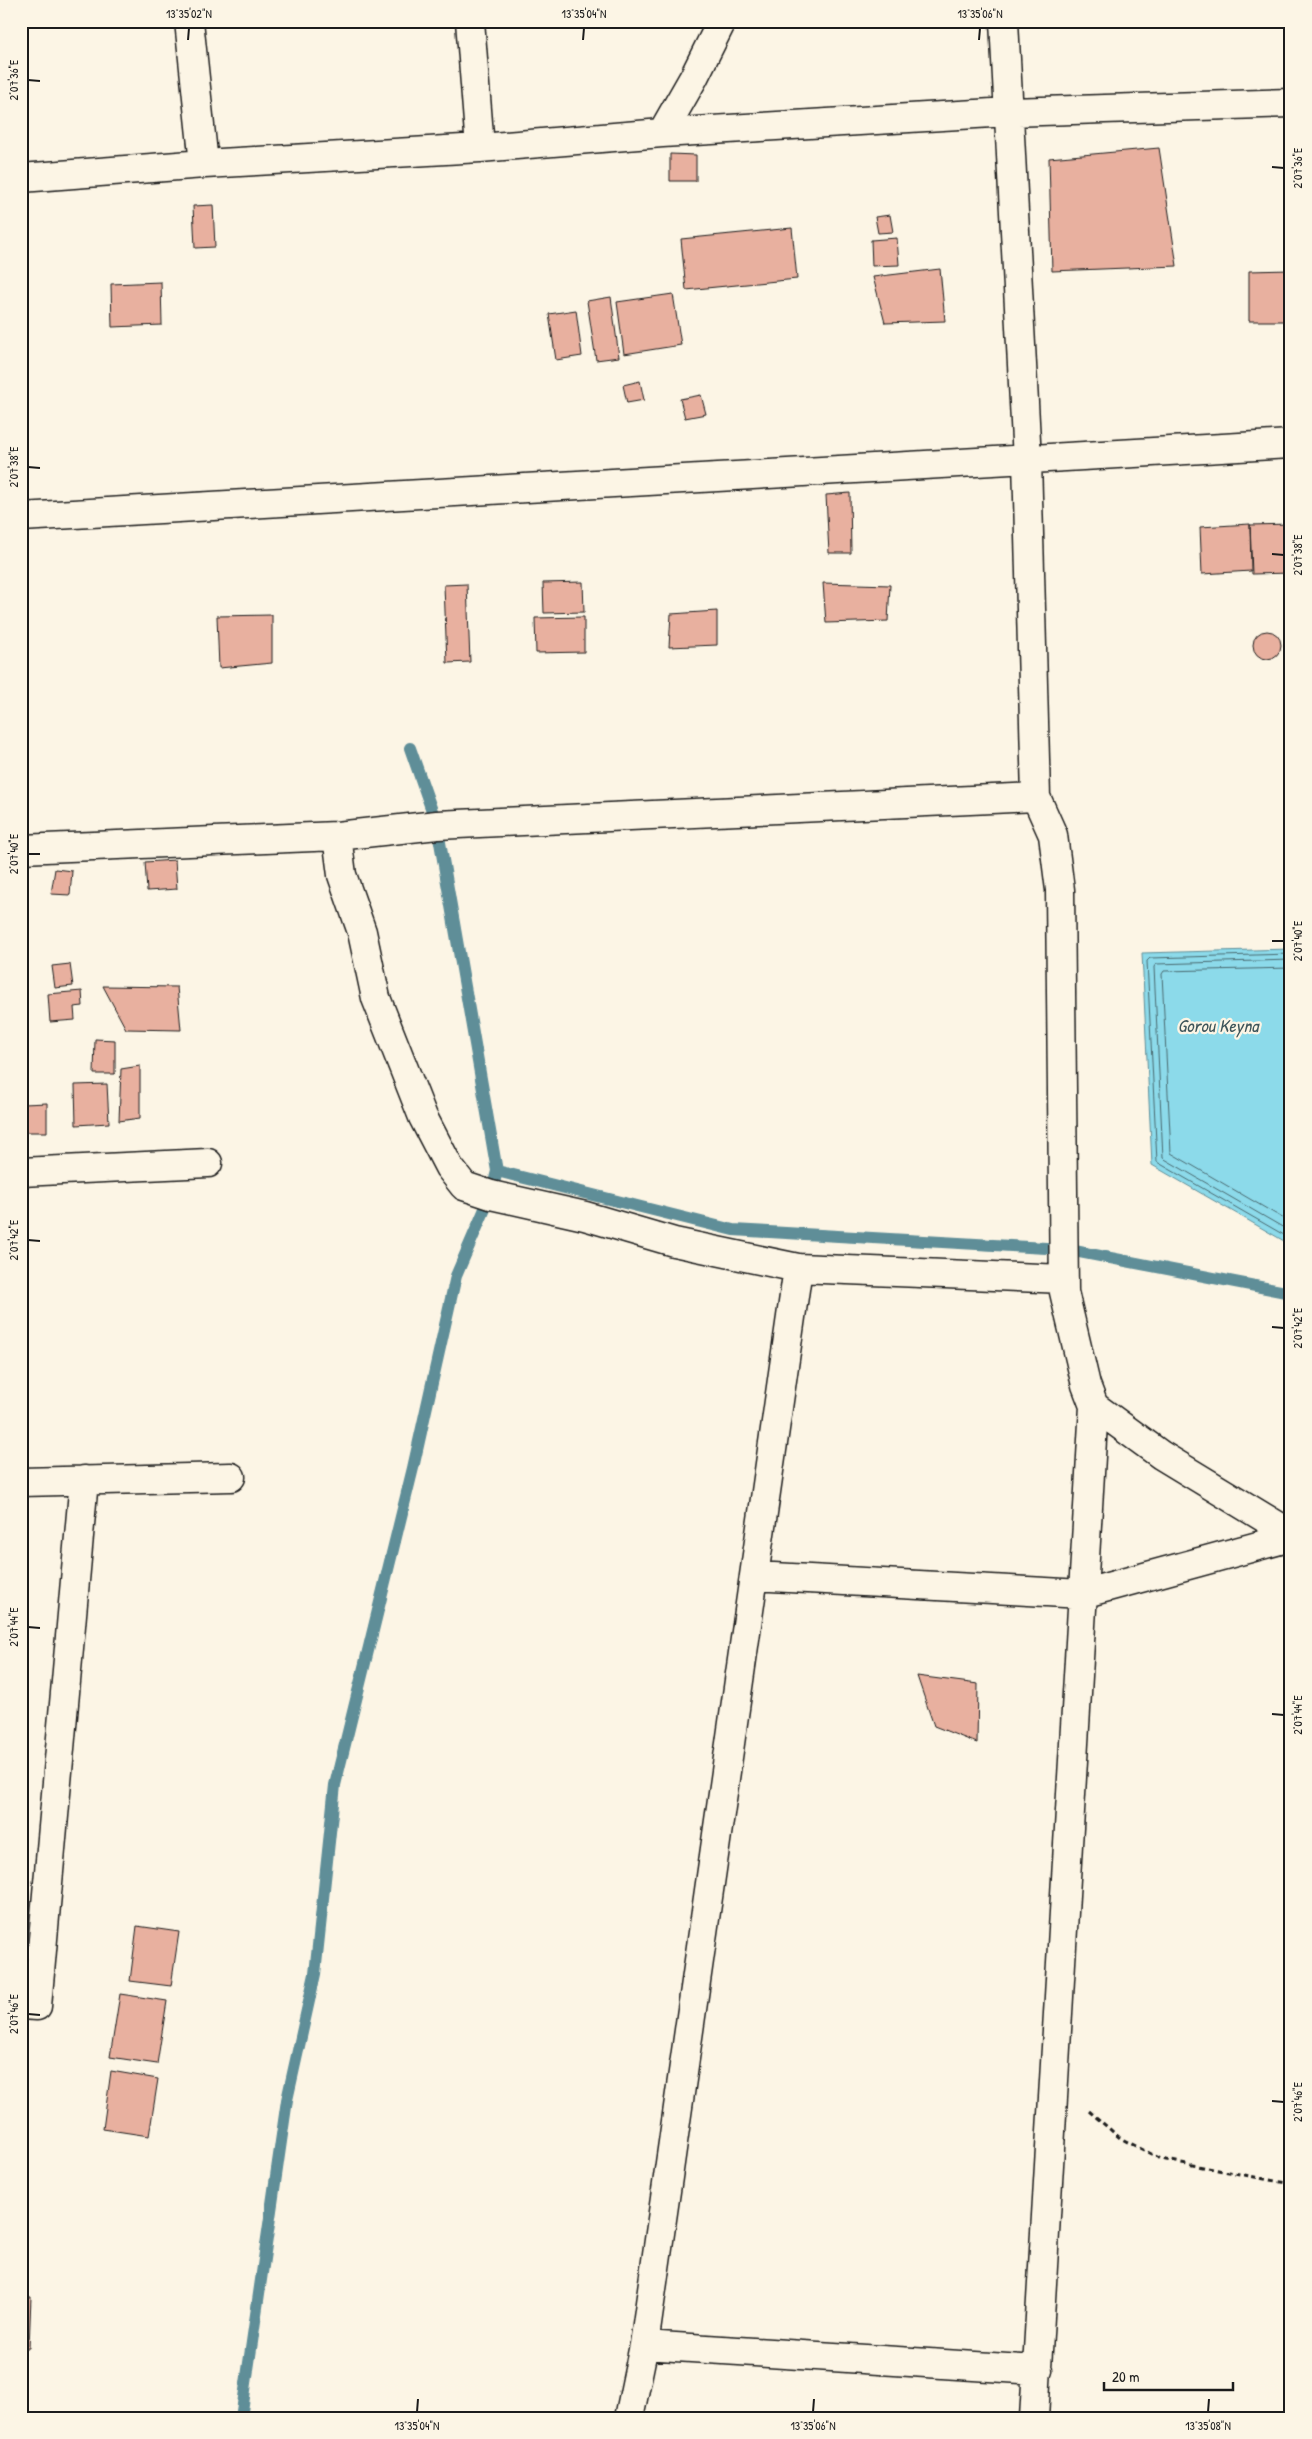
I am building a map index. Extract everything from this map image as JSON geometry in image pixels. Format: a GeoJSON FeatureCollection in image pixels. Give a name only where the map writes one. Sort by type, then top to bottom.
{"type":"FeatureCollection","features":[{"type":"Feature","properties":{"kind":"street"},"geometry":{"type":"LineString","coordinates":[[189,21],[204,164]]}},
{"type":"Feature","properties":{"kind":"street"},"geometry":{"type":"LineString","coordinates":[[470,21],[480,148]]}},
{"type":"Feature","properties":{"kind":"street"},"geometry":{"type":"LineString","coordinates":[[662,133],[694,77],[722,21]]}},
{"type":"Feature","properties":{"kind":"street"},"geometry":{"type":"LineString","coordinates":[[1004,21],[1027,460],[1036,797],[1053,835],[1060,890],[1064,1292],[1094,1406],[1034,2418]]}},
{"type":"Feature","properties":{"kind":"street"},"geometry":{"type":"LineString","coordinates":[[21,178],[204,164],[480,148],[662,133],[1009,112],[1291,103]]}},
{"type":"Feature","properties":{"kind":"street"},"geometry":{"type":"LineString","coordinates":[[21,517],[1291,444]]}},
{"type":"Feature","properties":{"kind":"street"},"geometry":{"type":"LineString","coordinates":[[21,849],[336,836],[437,825],[1036,797]]}},
{"type":"Feature","properties":{"kind":"street"},"geometry":{"type":"LineString","coordinates":[[336,836],[342,875],[362,932],[376,998],[423,1117],[449,1167],[464,1186],[491,1195],[586,1216],[674,1242],[798,1268],[1064,1279]]}},
{"type":"Feature","properties":{"kind":"street"},"geometry":{"type":"LineString","coordinates":[[21,1172],[208,1163]]}},
{"type":"Feature","properties":{"kind":"street"},"geometry":{"type":"LineString","coordinates":[[628,2418],[644,2345],[798,1268]]}},
{"type":"Feature","properties":{"kind":"street"},"geometry":{"type":"LineString","coordinates":[[1094,1406],[1161,1455],[1291,1536]]}},
{"type":"Feature","properties":{"kind":"street"},"geometry":{"type":"LineString","coordinates":[[21,1482],[231,1477]]}},
{"type":"Feature","properties":{"kind":"street"},"geometry":{"type":"LineString","coordinates":[[21,2005],[37,2006],[84,1480]]}},
{"type":"Feature","properties":{"kind":"street"},"geometry":{"type":"LineString","coordinates":[[754,1576],[1082,1594],[1291,1536]]}},
{"type":"Feature","properties":{"kind":"street"},"geometry":{"type":"LineString","coordinates":[[644,2345],[1038,2370]]}},
{"type":"Feature","properties":{"kind":"path"},"geometry":{"type":"LineString","coordinates":[[1055,2080],[1120,2138],[1161,2159],[1291,2184]]}},
{"type":"Feature","properties":{"kind":"water","name":"Gorou Keyna"},"geometry":{"type":"Polygon","coordinates":[[[1291,949],[1291,1245],[1152,1165],[1142,953],[1291,949]]]}},
{"type":"Feature","properties":{"kind":"building"},"geometry":{"type":"Polygon","coordinates":[[[1159,148],[1177,266],[1052,271],[1049,158],[1159,148]]]}},
{"type":"Feature","properties":{"kind":"building"},"geometry":{"type":"Polygon","coordinates":[[[670,154],[696,155],[696,181],[670,181],[670,154]]]}},
{"type":"Feature","properties":{"kind":"building"},"geometry":{"type":"Polygon","coordinates":[[[213,205],[215,247],[195,248],[193,206],[213,205]]]}},
{"type":"Feature","properties":{"kind":"building"},"geometry":{"type":"Polygon","coordinates":[[[890,215],[893,232],[878,233],[875,217],[890,215]]]}},
{"type":"Feature","properties":{"kind":"building"},"geometry":{"type":"Polygon","coordinates":[[[792,228],[797,279],[686,290],[681,239],[792,228]]]}},
{"type":"Feature","properties":{"kind":"building"},"geometry":{"type":"Polygon","coordinates":[[[897,238],[899,265],[872,266],[871,240],[897,238]]]}},
{"type":"Feature","properties":{"kind":"building"},"geometry":{"type":"Polygon","coordinates":[[[940,269],[945,321],[885,323],[873,277],[940,269]]]}},
{"type":"Feature","properties":{"kind":"building"},"geometry":{"type":"Polygon","coordinates":[[[1291,270],[1291,321],[1249,321],[1249,271],[1291,270]]]}},
{"type":"Feature","properties":{"kind":"building"},"geometry":{"type":"Polygon","coordinates":[[[161,282],[162,325],[112,327],[111,284],[161,282]]]}},
{"type":"Feature","properties":{"kind":"building"},"geometry":{"type":"Polygon","coordinates":[[[673,294],[681,345],[624,354],[617,302],[673,294]]]}},
{"type":"Feature","properties":{"kind":"building"},"geometry":{"type":"Polygon","coordinates":[[[611,297],[619,357],[596,360],[587,301],[611,297]]]}},
{"type":"Feature","properties":{"kind":"building"},"geometry":{"type":"Polygon","coordinates":[[[576,310],[582,356],[556,360],[549,314],[576,310]]]}},
{"type":"Feature","properties":{"kind":"building"},"geometry":{"type":"Polygon","coordinates":[[[640,381],[644,400],[627,403],[623,385],[640,381]]]}},
{"type":"Feature","properties":{"kind":"building"},"geometry":{"type":"Polygon","coordinates":[[[701,395],[706,414],[685,418],[680,399],[701,395]]]}},
{"type":"Feature","properties":{"kind":"building"},"geometry":{"type":"Polygon","coordinates":[[[850,493],[851,553],[829,553],[826,495],[850,493]]]}},
{"type":"Feature","properties":{"kind":"building"},"geometry":{"type":"Polygon","coordinates":[[[1250,524],[1251,571],[1202,574],[1200,527],[1250,524]]]}},
{"type":"Feature","properties":{"kind":"building"},"geometry":{"type":"Polygon","coordinates":[[[1291,524],[1291,573],[1252,574],[1250,525],[1291,524]]]}},
{"type":"Feature","properties":{"kind":"building"},"geometry":{"type":"Polygon","coordinates":[[[583,582],[584,612],[544,613],[543,583],[583,582]]]}},
{"type":"Feature","properties":{"kind":"building"},"geometry":{"type":"Polygon","coordinates":[[[823,583],[890,585],[888,621],[826,623],[823,583]]]}},
{"type":"Feature","properties":{"kind":"building"},"geometry":{"type":"Polygon","coordinates":[[[467,584],[470,662],[447,663],[444,585],[467,584]]]}},
{"type":"Feature","properties":{"kind":"building"},"geometry":{"type":"Polygon","coordinates":[[[717,611],[717,645],[669,647],[671,614],[717,611]]]}},
{"type":"Feature","properties":{"kind":"building"},"geometry":{"type":"Polygon","coordinates":[[[272,615],[272,663],[219,668],[217,616],[272,615]]]}},
{"type":"Feature","properties":{"kind":"building"},"geometry":{"type":"Polygon","coordinates":[[[584,617],[584,652],[536,653],[535,618],[584,617]]]}},
{"type":"Feature","properties":{"kind":"building"},"geometry":{"type":"Polygon","coordinates":[[[1267,631],[1277,635],[1281,645],[1277,655],[1267,659],[1257,655],[1253,645],[1257,635],[1267,631]]]}},
{"type":"Feature","properties":{"kind":"building"},"geometry":{"type":"Polygon","coordinates":[[[175,860],[177,889],[147,891],[145,862],[175,860]]]}},
{"type":"Feature","properties":{"kind":"building"},"geometry":{"type":"Polygon","coordinates":[[[55,869],[72,871],[70,895],[51,894],[55,869]]]}},
{"type":"Feature","properties":{"kind":"building"},"geometry":{"type":"Polygon","coordinates":[[[70,964],[73,986],[55,988],[52,966],[70,964]]]}},
{"type":"Feature","properties":{"kind":"building"},"geometry":{"type":"Polygon","coordinates":[[[103,986],[177,987],[181,1030],[126,1029],[103,986]]]}},
{"type":"Feature","properties":{"kind":"building"},"geometry":{"type":"Polygon","coordinates":[[[82,991],[83,1006],[74,1007],[75,1020],[50,1022],[48,994],[82,991]]]}},
{"type":"Feature","properties":{"kind":"building"},"geometry":{"type":"Polygon","coordinates":[[[95,1039],[115,1040],[115,1074],[94,1074],[95,1039]]]}},
{"type":"Feature","properties":{"kind":"building"},"geometry":{"type":"Polygon","coordinates":[[[140,1066],[140,1118],[119,1121],[121,1069],[140,1066]]]}},
{"type":"Feature","properties":{"kind":"building"},"geometry":{"type":"Polygon","coordinates":[[[107,1084],[109,1123],[76,1125],[75,1085],[107,1084]]]}},
{"type":"Feature","properties":{"kind":"building"},"geometry":{"type":"Polygon","coordinates":[[[47,1103],[47,1132],[25,1132],[24,1104],[47,1103]]]}},
{"type":"Feature","properties":{"kind":"building"},"geometry":{"type":"Polygon","coordinates":[[[917,1676],[978,1684],[977,1743],[934,1726],[917,1676]]]}},
{"type":"Feature","properties":{"kind":"building"},"geometry":{"type":"Polygon","coordinates":[[[137,1926],[179,1932],[171,1986],[130,1981],[137,1926]]]}},
{"type":"Feature","properties":{"kind":"building"},"geometry":{"type":"Polygon","coordinates":[[[120,1994],[167,2001],[157,2064],[110,2057],[120,1994]]]}},
{"type":"Feature","properties":{"kind":"building"},"geometry":{"type":"Polygon","coordinates":[[[111,2071],[158,2079],[149,2136],[103,2129],[111,2071]]]}},
{"type":"Feature","properties":{"kind":"building"},"geometry":{"type":"Polygon","coordinates":[[[21,2296],[31,2297],[29,2348],[21,2348],[21,2296]]]}},
{"type":"Feature","properties":{"kind":"waterway"},"geometry":{"type":"LineString","coordinates":[[410,748],[437,825],[497,1171],[733,1230],[1064,1249],[1291,1293]]}},
{"type":"Feature","properties":{"kind":"waterway"},"geometry":{"type":"LineString","coordinates":[[241,2418],[287,2100],[315,1974],[335,1785],[413,1468],[456,1276],[491,1195],[497,1171]]}}]}
